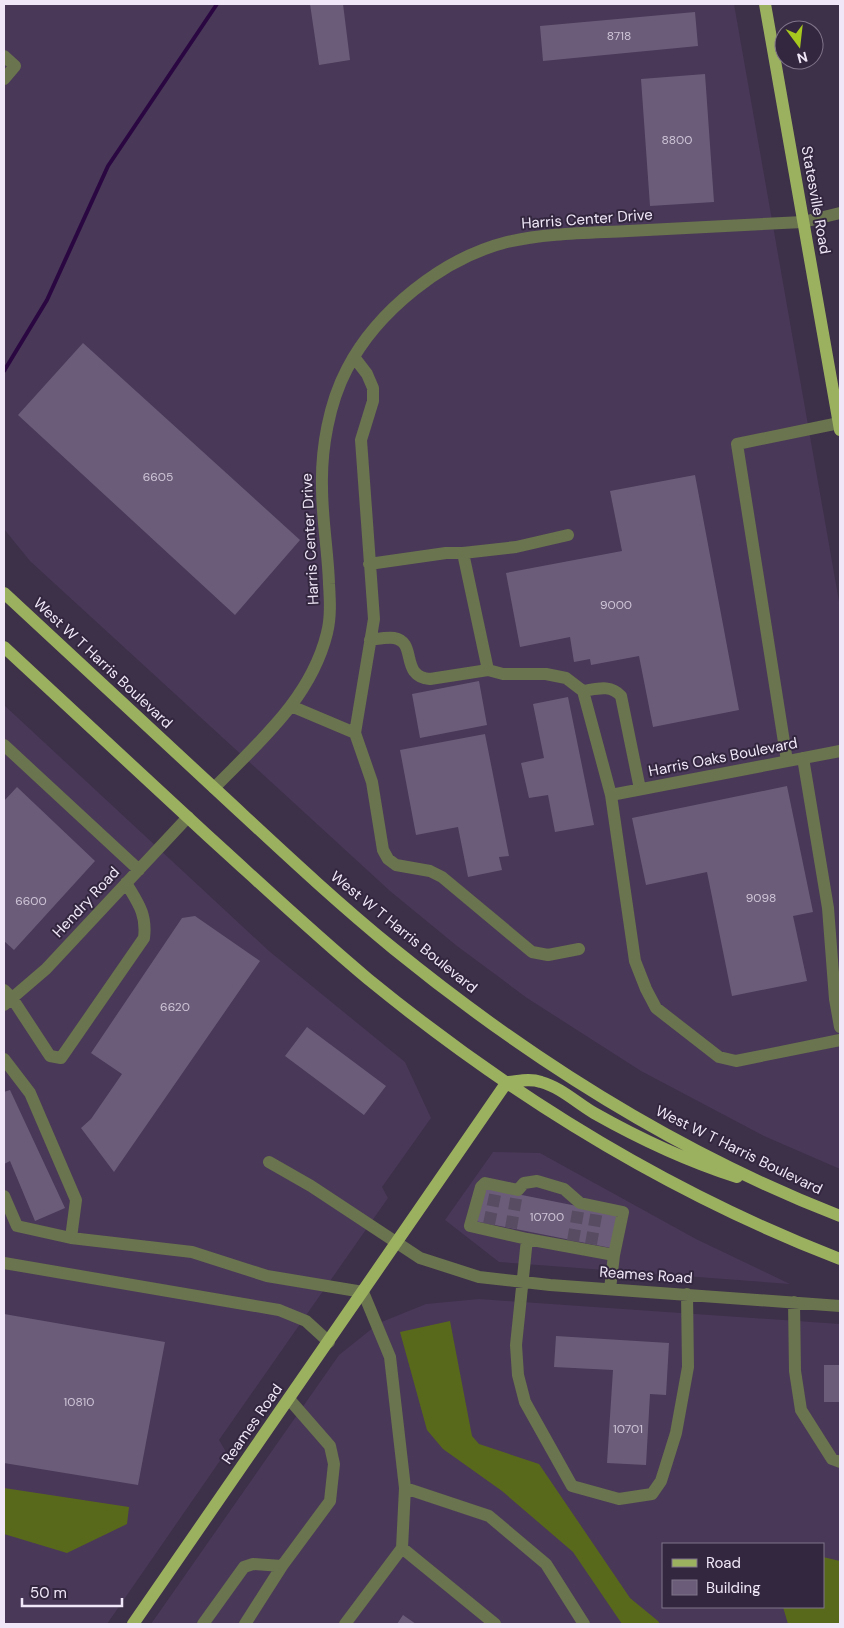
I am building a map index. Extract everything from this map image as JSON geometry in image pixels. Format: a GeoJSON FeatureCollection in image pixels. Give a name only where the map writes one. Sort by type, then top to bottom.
{"type":"FeatureCollection","features":[{"type":"Feature","properties":{"kind":"main road","name":"Statesville Road"},"geometry":{"type":"LineString","coordinates":[[766,4],[840,427]]}},
{"type":"Feature","properties":{"kind":"main road","name":"West W T Harris Boulevard"},"geometry":{"type":"LineString","coordinates":[[4,593],[317,883],[434,981],[518,1042],[602,1097],[692,1148],[784,1192],[840,1216]]}},
{"type":"Feature","properties":{"kind":"main road"},"geometry":{"type":"LineString","coordinates":[[4,647],[291,912],[369,980],[452,1043],[507,1082],[581,1130],[674,1183],[760,1225],[840,1259]]}},
{"type":"Feature","properties":{"kind":"main road"},"geometry":{"type":"LineString","coordinates":[[507,1082],[533,1080],[549,1085],[593,1112],[670,1152],[709,1168],[784,1192]]}},
{"type":"Feature","properties":{"kind":"main road","name":"Reames Road"},"geometry":{"type":"LineString","coordinates":[[133,1624],[507,1082]]}},
{"type":"Feature","properties":{"kind":"street"},"geometry":{"type":"LineString","coordinates":[[4,56],[15,66],[4,79]]}},
{"type":"Feature","properties":{"kind":"street","name":"Harris Center Drive"},"geometry":{"type":"LineString","coordinates":[[214,788],[285,715],[307,685],[320,657],[328,630],[330,605],[322,496],[322,470],[327,426],[346,370],[361,345],[386,315],[418,287],[442,270],[472,254],[504,243],[553,235],[803,222],[840,213]]}},
{"type":"Feature","properties":{"kind":"street"},"geometry":{"type":"LineString","coordinates":[[354,356],[368,374],[373,388],[373,401],[361,440],[374,619],[355,733],[372,782],[383,850],[388,859],[396,865],[430,871],[442,877],[532,952],[548,955],[579,949]]}},
{"type":"Feature","properties":{"kind":"street"},"geometry":{"type":"LineString","coordinates":[[787,761],[737,444],[840,427]]}},
{"type":"Feature","properties":{"kind":"street"},"geometry":{"type":"LineString","coordinates":[[370,564],[446,553],[516,547],[568,536]]}},
{"type":"Feature","properties":{"kind":"street"},"geometry":{"type":"LineString","coordinates":[[463,552],[488,670]]}},
{"type":"Feature","properties":{"kind":"street"},"geometry":{"type":"LineString","coordinates":[[370,640],[394,638],[402,641],[407,649],[411,668],[421,678],[430,679],[488,670],[503,674],[546,674],[566,678],[583,691],[611,794],[635,961],[656,1008],[719,1057],[736,1061],[840,1040]]}},
{"type":"Feature","properties":{"kind":"street"},"geometry":{"type":"LineString","coordinates":[[583,691],[606,688],[616,690],[621,696],[640,789]]}},
{"type":"Feature","properties":{"kind":"street"},"geometry":{"type":"LineString","coordinates":[[292,706],[355,733]]}},
{"type":"Feature","properties":{"kind":"street"},"geometry":{"type":"LineString","coordinates":[[4,745],[139,870]]}},
{"type":"Feature","properties":{"kind":"street","name":"Harris Oaks Boulevard"},"geometry":{"type":"LineString","coordinates":[[611,794],[840,751]]}},
{"type":"Feature","properties":{"kind":"street"},"geometry":{"type":"LineString","coordinates":[[803,758],[828,908],[835,999],[840,1027]]}},
{"type":"Feature","properties":{"kind":"street","name":"Hendry Road"},"geometry":{"type":"LineString","coordinates":[[6,998],[46,968],[188,817]]}},
{"type":"Feature","properties":{"kind":"street"},"geometry":{"type":"LineString","coordinates":[[6,998],[50,1056],[61,1058],[144,938],[143,911],[126,884]]}},
{"type":"Feature","properties":{"kind":"street"},"geometry":{"type":"LineString","coordinates":[[4,1059],[8,1072],[30,1093],[76,1200],[71,1238]]}},
{"type":"Feature","properties":{"kind":"street"},"geometry":{"type":"LineString","coordinates":[[268,1162],[311,1186],[397,1242]]}},
{"type":"Feature","properties":{"kind":"street"},"geometry":{"type":"LineString","coordinates":[[610,1288],[614,1255],[623,1212],[580,1204],[564,1189],[537,1181],[524,1183],[518,1191],[485,1183],[481,1188],[470,1226],[489,1227],[510,1232],[527,1239],[590,1247],[614,1255]]}},
{"type":"Feature","properties":{"kind":"street"},"geometry":{"type":"LineString","coordinates":[[4,1196],[17,1226],[71,1238],[192,1252],[267,1276],[363,1292],[390,1357],[405,1488],[402,1548],[345,1624]]}},
{"type":"Feature","properties":{"kind":"street"},"geometry":{"type":"LineString","coordinates":[[527,1239],[516,1345],[518,1374],[525,1402],[572,1486],[619,1499],[652,1494],[661,1481],[676,1433],[688,1367],[687,1294]]}},
{"type":"Feature","properties":{"kind":"street","name":"Reames Road"},"geometry":{"type":"LineString","coordinates":[[397,1242],[420,1258],[479,1277],[840,1306]]}},
{"type":"Feature","properties":{"kind":"street"},"geometry":{"type":"LineString","coordinates":[[4,1263],[279,1310],[306,1321],[329,1342]]}},
{"type":"Feature","properties":{"kind":"street"},"geometry":{"type":"LineString","coordinates":[[794,1302],[795,1371],[801,1410],[832,1460],[840,1462]]}},
{"type":"Feature","properties":{"kind":"street"},"geometry":{"type":"LineString","coordinates":[[245,1624],[282,1566],[330,1501],[334,1464],[330,1446],[289,1399]]}},
{"type":"Feature","properties":{"kind":"street"},"geometry":{"type":"LineString","coordinates":[[405,1488],[489,1516],[546,1564],[584,1624]]}},
{"type":"Feature","properties":{"kind":"street"},"geometry":{"type":"LineString","coordinates":[[402,1548],[495,1624]]}},
{"type":"Feature","properties":{"kind":"street"},"geometry":{"type":"LineString","coordinates":[[203,1624],[244,1567],[253,1564],[282,1566]]}},
{"type":"Feature","properties":{"kind":"shaded area"},"geometry":{"type":"Polygon","coordinates":[[[4,4],[734,4],[840,607],[840,1169],[764,1136],[641,1071],[527,998],[457,946],[390,891],[30,561],[4,529],[4,4]]]}},
{"type":"Feature","properties":{"kind":"shaded area"},"geometry":{"type":"Polygon","coordinates":[[[4,705],[269,951],[405,1062],[431,1118],[382,1187],[388,1198],[219,1440],[226,1452],[107,1624],[4,1624],[4,705]]]}},
{"type":"Feature","properties":{"kind":"shaded area"},"geometry":{"type":"Polygon","coordinates":[[[493,1152],[540,1153],[696,1239],[790,1284],[499,1262],[445,1220],[493,1152]]]}},
{"type":"Feature","properties":{"kind":"shaded area"},"geometry":{"type":"Polygon","coordinates":[[[479,1299],[840,1324],[840,1624],[151,1624],[339,1355],[379,1323],[426,1304],[479,1299]]]}},
{"type":"Feature","properties":{"kind":"green space"},"geometry":{"type":"Polygon","coordinates":[[[450,1321],[472,1436],[479,1444],[539,1464],[630,1598],[660,1624],[622,1624],[573,1552],[502,1491],[443,1449],[427,1430],[400,1332],[450,1321]]]}},
{"type":"Feature","properties":{"kind":"green space"},"geometry":{"type":"Polygon","coordinates":[[[4,1488],[129,1507],[127,1524],[67,1553],[4,1534],[4,1488]]]}},
{"type":"Feature","properties":{"kind":"green space"},"geometry":{"type":"Polygon","coordinates":[[[824,1557],[840,1561],[840,1624],[788,1624],[783,1608],[824,1608],[824,1557]]]}},
{"type":"Feature","properties":{"kind":"building"},"geometry":{"type":"Polygon","coordinates":[[[310,4],[343,4],[350,60],[319,65],[310,4]]]}},
{"type":"Feature","properties":{"kind":"building"},"geometry":{"type":"Polygon","coordinates":[[[695,12],[698,46],[543,61],[540,26],[695,12]]]}},
{"type":"Feature","properties":{"kind":"building"},"geometry":{"type":"Polygon","coordinates":[[[705,74],[714,202],[650,206],[641,79],[705,74]]]}},
{"type":"Feature","properties":{"kind":"building"},"geometry":{"type":"Polygon","coordinates":[[[83,343],[300,540],[235,615],[18,415],[83,343]]]}},
{"type":"Feature","properties":{"kind":"building"},"geometry":{"type":"Polygon","coordinates":[[[695,475],[739,710],[653,727],[639,656],[591,665],[590,659],[574,662],[570,637],[520,647],[506,573],[622,551],[610,491],[695,475]]]}},
{"type":"Feature","properties":{"kind":"building"},"geometry":{"type":"Polygon","coordinates":[[[479,681],[487,725],[420,738],[412,694],[479,681]]]}},
{"type":"Feature","properties":{"kind":"building"},"geometry":{"type":"Polygon","coordinates":[[[568,697],[594,825],[555,832],[548,795],[529,798],[521,763],[544,758],[533,704],[568,697]]]}},
{"type":"Feature","properties":{"kind":"building"},"geometry":{"type":"Polygon","coordinates":[[[485,734],[509,856],[499,857],[502,870],[468,877],[458,827],[416,835],[400,750],[485,734]]]}},
{"type":"Feature","properties":{"kind":"building"},"geometry":{"type":"Polygon","coordinates":[[[787,786],[813,912],[793,916],[807,981],[732,996],[707,872],[646,885],[632,818],[787,786]]]}},
{"type":"Feature","properties":{"kind":"building"},"geometry":{"type":"Polygon","coordinates":[[[17,787],[95,861],[14,950],[4,941],[4,801],[17,787]]]}},
{"type":"Feature","properties":{"kind":"building"},"geometry":{"type":"Polygon","coordinates":[[[195,916],[260,961],[114,1172],[81,1128],[91,1119],[122,1074],[91,1053],[182,918],[195,916]]]}},
{"type":"Feature","properties":{"kind":"building"},"geometry":{"type":"Polygon","coordinates":[[[307,1027],[386,1086],[364,1115],[285,1056],[307,1027]]]}},
{"type":"Feature","properties":{"kind":"building"},"geometry":{"type":"Polygon","coordinates":[[[10,1090],[65,1208],[35,1221],[10,1161],[4,1164],[4,1092],[10,1090]]]}},
{"type":"Feature","properties":{"kind":"building"},"geometry":{"type":"Polygon","coordinates":[[[482,1187],[617,1214],[611,1248],[475,1221],[482,1187]]]}},
{"type":"Feature","properties":{"kind":"building"},"geometry":{"type":"Polygon","coordinates":[[[4,1314],[165,1342],[138,1485],[4,1463],[4,1314]]]}},
{"type":"Feature","properties":{"kind":"building"},"geometry":{"type":"Polygon","coordinates":[[[556,1336],[669,1343],[666,1395],[650,1394],[646,1465],[607,1463],[613,1370],[554,1367],[556,1336]]]}},
{"type":"Feature","properties":{"kind":"building"},"geometry":{"type":"Polygon","coordinates":[[[824,1365],[840,1365],[840,1402],[824,1402],[824,1365]]]}},
{"type":"Feature","properties":{"kind":"building"},"geometry":{"type":"Polygon","coordinates":[[[403,1615],[416,1624],[397,1624],[403,1615]]]}},
{"type":"Feature","properties":{"kind":"waterway"},"geometry":{"type":"LineString","coordinates":[[4,371],[47,300],[108,166],[217,4]]}},
{"type":"Feature","properties":{"kind":"tunnel"},"geometry":{"type":"LineString","coordinates":[[489,1224],[496,1190]]}},
{"type":"Feature","properties":{"kind":"tunnel"},"geometry":{"type":"LineString","coordinates":[[511,1228],[517,1193]]}},
{"type":"Feature","properties":{"kind":"tunnel"},"geometry":{"type":"LineString","coordinates":[[573,1241],[579,1206]]}},
{"type":"Feature","properties":{"kind":"tunnel"},"geometry":{"type":"LineString","coordinates":[[591,1244],[597,1210]]}}]}
